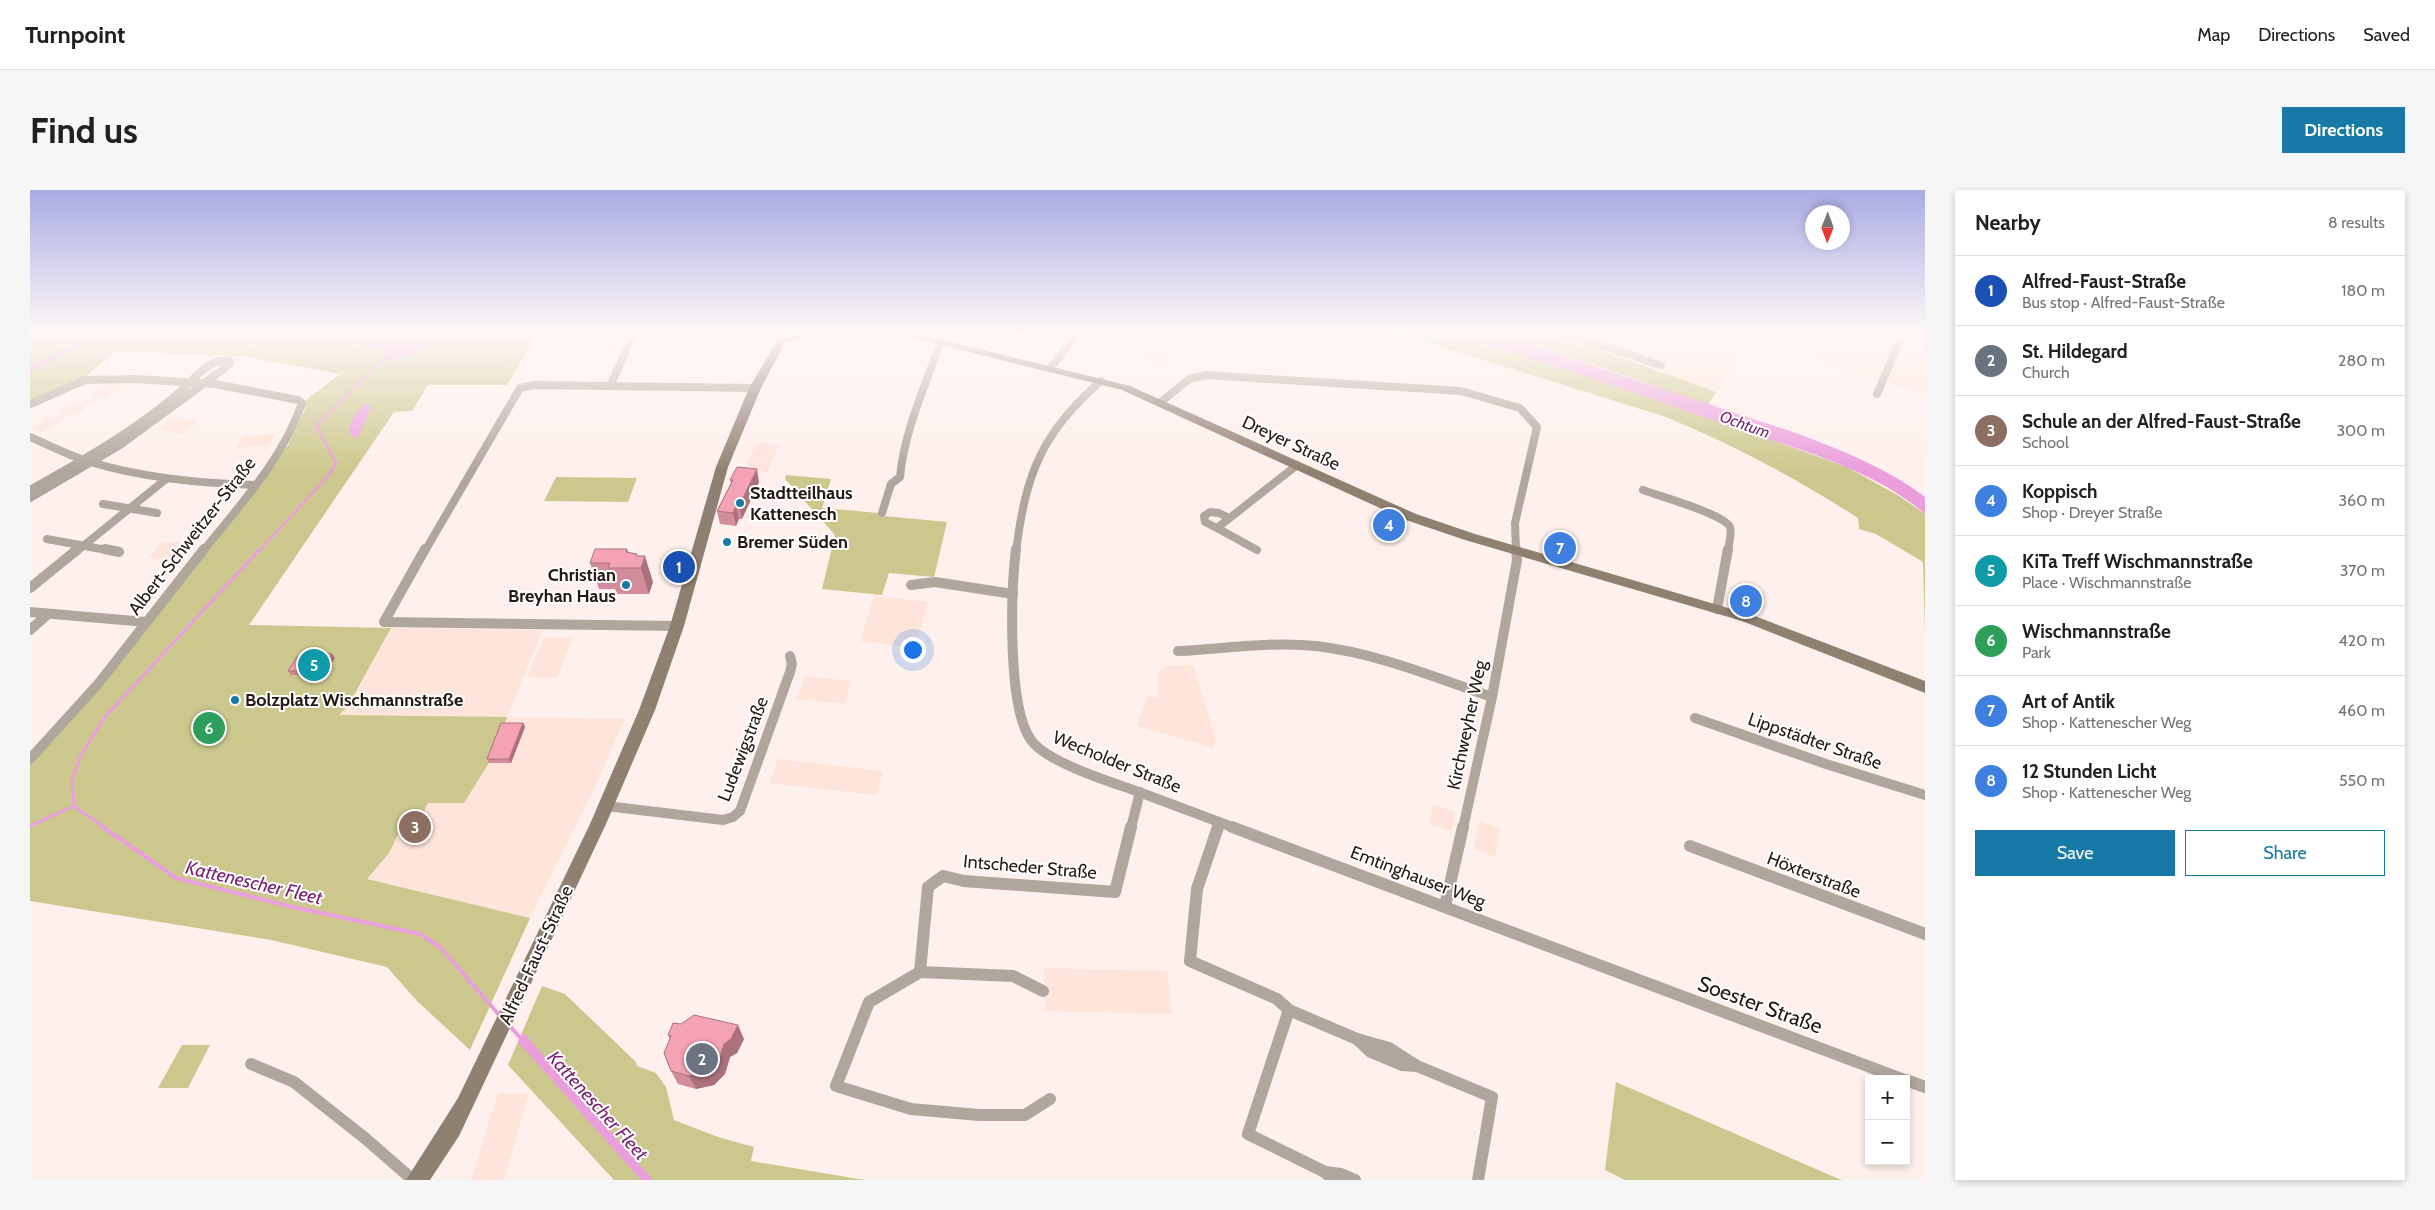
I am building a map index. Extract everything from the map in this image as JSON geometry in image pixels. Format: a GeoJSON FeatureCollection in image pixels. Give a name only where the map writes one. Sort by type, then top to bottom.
{"type":"FeatureCollection","features":[{"type":"Feature","properties":{"kind":"street"},"geometry":{"type":"LineString","coordinates":[[30,490],[88,461],[195,379]]}},
{"type":"Feature","properties":{"kind":"street"},"geometry":{"type":"LineString","coordinates":[[30,498],[154,422],[209,379]]}},
{"type":"Feature","properties":{"kind":"street"},"geometry":{"type":"LineString","coordinates":[[610,386],[613,379]]}},
{"type":"Feature","properties":{"kind":"street","name":"Alfred-Faust-Straße"},"geometry":{"type":"LineString","coordinates":[[417,1180],[452,1129],[516,999],[606,806],[647,710],[677,626],[720,473],[733,437],[761,379]]}},
{"type":"Feature","properties":{"kind":"street"},"geometry":{"type":"LineString","coordinates":[[882,513],[891,484],[900,476],[901,465],[928,379]]}},
{"type":"Feature","properties":{"kind":"street","name":"Dreyer Straße"},"geometry":{"type":"LineString","coordinates":[[1094,379],[1126,388],[1161,402],[1411,517],[1718,609],[1790,633],[1925,687]]}},
{"type":"Feature","properties":{"kind":"street","name":"Kirchweyher Weg"},"geometry":{"type":"LineString","coordinates":[[1161,402],[1189,379]]}},
{"type":"Feature","properties":{"kind":"street","name":"Kirchweyher Weg"},"geometry":{"type":"LineString","coordinates":[[1294,379],[1443,388],[1471,393],[1512,405],[1529,416],[1537,427],[1515,523],[1517,560],[1492,697],[1445,906]]}},
{"type":"Feature","properties":{"kind":"street"},"geometry":{"type":"LineString","coordinates":[[1877,394],[1883,379]]}},
{"type":"Feature","properties":{"kind":"street"},"geometry":{"type":"LineString","coordinates":[[30,404],[85,380],[203,384]]}},
{"type":"Feature","properties":{"kind":"street","name":"Wecholder Straße"},"geometry":{"type":"LineString","coordinates":[[1101,381],[1068,409],[1046,444],[1028,491],[1022,515],[1017,544],[1013,594],[1013,648],[1022,717],[1031,742],[1048,755],[1219,822]]}},
{"type":"Feature","properties":{"kind":"street","name":"Albert-Schweitzer-Straße"},"geometry":{"type":"LineString","coordinates":[[30,759],[74,711],[255,485],[285,441],[301,411],[302,403],[298,400],[254,390],[203,384]]}},
{"type":"Feature","properties":{"kind":"street"},"geometry":{"type":"LineString","coordinates":[[677,626],[384,622],[520,388],[534,385],[755,388]]}},
{"type":"Feature","properties":{"kind":"street"},"geometry":{"type":"LineString","coordinates":[[30,437],[88,461],[126,472],[166,478],[255,485]]}},
{"type":"Feature","properties":{"kind":"street"},"geometry":{"type":"LineString","coordinates":[[1217,528],[1297,465]]}},
{"type":"Feature","properties":{"kind":"street"},"geometry":{"type":"LineString","coordinates":[[30,588],[166,478]]}},
{"type":"Feature","properties":{"kind":"street"},"geometry":{"type":"LineString","coordinates":[[1643,490],[1718,516],[1729,525],[1731,533],[1718,609]]}},
{"type":"Feature","properties":{"kind":"street"},"geometry":{"type":"LineString","coordinates":[[103,504],[157,513]]}},
{"type":"Feature","properties":{"kind":"street"},"geometry":{"type":"LineString","coordinates":[[1229,518],[1219,513],[1210,512],[1204,516],[1205,522],[1258,550]]}},
{"type":"Feature","properties":{"kind":"street"},"geometry":{"type":"LineString","coordinates":[[47,539],[119,552]]}},
{"type":"Feature","properties":{"kind":"street"},"geometry":{"type":"LineString","coordinates":[[911,585],[935,582],[1013,594]]}},
{"type":"Feature","properties":{"kind":"street"},"geometry":{"type":"LineString","coordinates":[[30,612],[47,615],[146,622]]}},
{"type":"Feature","properties":{"kind":"street"},"geometry":{"type":"LineString","coordinates":[[30,630],[47,615]]}},
{"type":"Feature","properties":{"kind":"street"},"geometry":{"type":"LineString","coordinates":[[1178,651],[1268,646],[1316,646],[1370,657],[1492,697]]}},
{"type":"Feature","properties":{"kind":"street","name":"Ludewigstraße"},"geometry":{"type":"LineString","coordinates":[[606,806],[723,820],[733,817],[740,811],[790,672],[792,664],[790,656]]}},
{"type":"Feature","properties":{"kind":"street","name":"Lippstädter Straße"},"geometry":{"type":"LineString","coordinates":[[1695,718],[1826,764],[1925,795]]}},
{"type":"Feature","properties":{"kind":"street","name":"Intscheder Straße"},"geometry":{"type":"LineString","coordinates":[[920,972],[928,887],[944,876],[964,881],[1115,892],[1140,792]]}},
{"type":"Feature","properties":{"kind":"street"},"geometry":{"type":"LineString","coordinates":[[1219,822],[1197,889],[1190,961],[1277,999],[1289,1010],[1357,1039],[1372,1052],[1402,1065],[1417,1066],[1492,1097],[1478,1180]]}},
{"type":"Feature","properties":{"kind":"street","name":"Emtinghauser Weg"},"geometry":{"type":"LineString","coordinates":[[1219,822],[1445,906],[1604,968]]}},
{"type":"Feature","properties":{"kind":"street","name":"Höxterstraße"},"geometry":{"type":"LineString","coordinates":[[1690,846],[1925,934]]}},
{"type":"Feature","properties":{"kind":"street","name":"Soester Straße"},"geometry":{"type":"LineString","coordinates":[[1604,968],[1891,1075]]}},
{"type":"Feature","properties":{"kind":"street"},"geometry":{"type":"LineString","coordinates":[[1043,991],[1014,976],[920,972],[869,1002],[836,1086],[911,1109],[979,1115],[1024,1115],[1050,1099]]}},
{"type":"Feature","properties":{"kind":"street"},"geometry":{"type":"LineString","coordinates":[[1289,1010],[1248,1134],[1329,1176],[1341,1174],[1355,1180]]}},
{"type":"Feature","properties":{"kind":"street"},"geometry":{"type":"LineString","coordinates":[[251,1064],[294,1082],[366,1138],[413,1180]]}},
{"type":"Feature","properties":{"kind":"street"},"geometry":{"type":"LineString","coordinates":[[1910,1081],[1925,1087]]}},
{"type":"Feature","properties":{"kind":"shaded area"},"geometry":{"type":"Polygon","coordinates":[[[30,379],[78,379],[30,402],[30,379]]]}},
{"type":"Feature","properties":{"kind":"shaded area"},"geometry":{"type":"Polygon","coordinates":[[[333,379],[510,379],[507,385],[428,385],[412,411],[394,412],[249,625],[391,628],[349,704],[339,715],[507,717],[489,763],[464,803],[428,803],[417,826],[402,826],[389,853],[367,879],[530,918],[470,1050],[417,1001],[387,967],[271,940],[30,901],[30,762],[288,445],[305,409],[305,401],[333,379]]]}},
{"type":"Feature","properties":{"kind":"shaded area"},"geometry":{"type":"Polygon","coordinates":[[[1545,379],[1598,379],[1646,395],[1847,467],[1899,496],[1925,514],[1925,632],[1923,562],[1876,534],[1859,529],[1858,518],[1811,489],[1739,450],[1663,416],[1545,379]]]}},
{"type":"Feature","properties":{"kind":"shaded area"},"geometry":{"type":"Polygon","coordinates":[[[1635,379],[1681,379],[1716,392],[1708,405],[1635,379]]]}},
{"type":"Feature","properties":{"kind":"shaded area"},"geometry":{"type":"Polygon","coordinates":[[[1681,379],[1724,379],[1716,392],[1681,379]]]}},
{"type":"Feature","properties":{"kind":"shaded area"},"geometry":{"type":"Polygon","coordinates":[[[1877,379],[1925,379],[1925,394],[1877,379]]]}},
{"type":"Feature","properties":{"kind":"shaded area"},"geometry":{"type":"Polygon","coordinates":[[[109,382],[125,385],[105,398],[100,397],[82,407],[85,409],[73,415],[69,414],[64,417],[67,419],[41,432],[30,428],[48,417],[52,418],[63,413],[59,411],[72,404],[78,405],[92,397],[88,396],[109,382]]]}},
{"type":"Feature","properties":{"kind":"shaded area"},"geometry":{"type":"Polygon","coordinates":[[[172,418],[197,422],[182,434],[157,429],[172,418]]]}},
{"type":"Feature","properties":{"kind":"shaded area"},"geometry":{"type":"Polygon","coordinates":[[[276,434],[269,446],[236,448],[243,436],[276,434]]]}},
{"type":"Feature","properties":{"kind":"shaded area"},"geometry":{"type":"Polygon","coordinates":[[[757,442],[780,444],[767,472],[751,471],[753,466],[746,466],[757,442]]]}},
{"type":"Feature","properties":{"kind":"shaded area"},"geometry":{"type":"Polygon","coordinates":[[[786,475],[831,479],[822,508],[947,522],[934,577],[889,573],[882,595],[822,589],[835,535],[785,479],[786,475]]]}},
{"type":"Feature","properties":{"kind":"shaded area"},"geometry":{"type":"Polygon","coordinates":[[[556,477],[637,478],[628,502],[544,501],[556,477]]]}},
{"type":"Feature","properties":{"kind":"shaded area"},"geometry":{"type":"Polygon","coordinates":[[[162,542],[195,543],[182,558],[149,558],[162,542]]]}},
{"type":"Feature","properties":{"kind":"shaded area"},"geometry":{"type":"Polygon","coordinates":[[[874,596],[928,602],[916,648],[860,641],[874,596]]]}},
{"type":"Feature","properties":{"kind":"shaded area"},"geometry":{"type":"Polygon","coordinates":[[[391,628],[543,630],[507,717],[625,719],[591,795],[530,918],[324,870],[292,763],[349,704],[391,628]]]}},
{"type":"Feature","properties":{"kind":"shaded area"},"geometry":{"type":"Polygon","coordinates":[[[544,637],[573,637],[557,678],[527,677],[544,637]]]}},
{"type":"Feature","properties":{"kind":"shaded area"},"geometry":{"type":"Polygon","coordinates":[[[1193,665],[1216,739],[1213,748],[1137,726],[1148,696],[1157,698],[1157,674],[1165,666],[1193,665]]]}},
{"type":"Feature","properties":{"kind":"shaded area"},"geometry":{"type":"Polygon","coordinates":[[[805,676],[851,681],[844,704],[797,699],[805,676]]]}},
{"type":"Feature","properties":{"kind":"shaded area"},"geometry":{"type":"Polygon","coordinates":[[[778,759],[883,771],[877,795],[769,783],[778,759]]]}},
{"type":"Feature","properties":{"kind":"shaded area"},"geometry":{"type":"Polygon","coordinates":[[[1433,804],[1455,812],[1451,831],[1429,824],[1433,804]]]}},
{"type":"Feature","properties":{"kind":"shaded area"},"geometry":{"type":"Polygon","coordinates":[[[1479,821],[1500,828],[1495,857],[1474,849],[1479,821]]]}},
{"type":"Feature","properties":{"kind":"shaded area"},"geometry":{"type":"Polygon","coordinates":[[[1044,968],[1167,971],[1172,1014],[1045,1011],[1044,968]]]}},
{"type":"Feature","properties":{"kind":"shaded area"},"geometry":{"type":"Polygon","coordinates":[[[542,986],[565,994],[636,1062],[637,1066],[656,1073],[666,1087],[674,1120],[718,1137],[754,1147],[751,1161],[865,1180],[614,1180],[508,1065],[542,986]]]}},
{"type":"Feature","properties":{"kind":"shaded area"},"geometry":{"type":"Polygon","coordinates":[[[182,1045],[210,1045],[188,1088],[158,1088],[182,1045]]]}},
{"type":"Feature","properties":{"kind":"shaded area"},"geometry":{"type":"Polygon","coordinates":[[[1616,1082],[1842,1180],[1625,1180],[1605,1170],[1616,1082]]]}},
{"type":"Feature","properties":{"kind":"shaded area"},"geometry":{"type":"Polygon","coordinates":[[[498,1093],[529,1093],[504,1180],[471,1180],[498,1093]]]}},
{"type":"Feature","properties":{"kind":"water","name":"Ochtum"},"geometry":{"type":"Polygon","coordinates":[[[1594,379],[1634,379],[1830,446],[1879,468],[1925,497],[1925,514],[1903,497],[1855,471],[1830,460],[1594,379]]]}},
{"type":"Feature","properties":{"kind":"water"},"geometry":{"type":"Polygon","coordinates":[[[365,404],[369,404],[370,410],[359,435],[355,438],[350,434],[351,421],[365,404]]]}},
{"type":"Feature","properties":{"kind":"water"},"geometry":{"type":"Polygon","coordinates":[[[523,1032],[653,1180],[641,1180],[518,1042],[523,1032]]]}},
{"type":"Feature","properties":{"kind":"building"},"geometry":{"type":"Polygon","coordinates":[[[737,467],[757,469],[739,506],[736,506],[733,513],[717,511],[733,480],[730,480],[737,467]]]}},
{"type":"Feature","properties":{"kind":"building"},"geometry":{"type":"Polygon","coordinates":[[[595,549],[627,549],[626,552],[637,554],[636,556],[645,556],[641,568],[608,568],[610,563],[590,563],[595,549]]]}},
{"type":"Feature","properties":{"kind":"building"},"geometry":{"type":"Polygon","coordinates":[[[315,653],[332,654],[324,666],[308,666],[305,671],[288,671],[298,656],[314,656],[315,653]]]}},
{"type":"Feature","properties":{"kind":"building"},"geometry":{"type":"Polygon","coordinates":[[[501,723],[523,723],[509,759],[487,759],[501,723]]]}},
{"type":"Feature","properties":{"kind":"building"},"geometry":{"type":"Polygon","coordinates":[[[694,1015],[738,1025],[731,1039],[724,1044],[719,1061],[707,1072],[689,1076],[671,1071],[664,1053],[671,1036],[668,1035],[673,1023],[681,1024],[694,1015]]]}},
{"type":"Feature","properties":{"kind":"waterway","name":"Kattenescher Fleet"},"geometry":{"type":"LineString","coordinates":[[259,551],[328,476],[336,463],[316,426],[363,379]]}},
{"type":"Feature","properties":{"kind":"waterway","name":"Kattenescher Fleet"},"geometry":{"type":"LineString","coordinates":[[74,806],[72,780],[80,757],[104,718],[260,549]]}},
{"type":"Feature","properties":{"kind":"waterway"},"geometry":{"type":"LineString","coordinates":[[30,826],[74,806]]}},
{"type":"Feature","properties":{"kind":"waterway","name":"Kattenescher Fleet"},"geometry":{"type":"LineString","coordinates":[[74,806],[105,828]]}},
{"type":"Feature","properties":{"kind":"waterway","name":"Kattenescher Fleet"},"geometry":{"type":"LineString","coordinates":[[103,827],[176,878],[293,907],[420,934],[440,947],[500,1016]]}},
{"type":"Feature","properties":{"kind":"waterway","name":"Kattenescher Fleet"},"geometry":{"type":"LineString","coordinates":[[508,1024],[522,1040]]}},
{"type":"Feature","properties":{"kind":"place","name":"Stadtteilhaus Kattenesch"},"geometry":{"type":"Point","coordinates":[740,503]}},
{"type":"Feature","properties":{"kind":"place","name":"Koppisch"},"geometry":{"type":"Point","coordinates":[1389,525]}},
{"type":"Feature","properties":{"kind":"place","name":"Bremer Süden"},"geometry":{"type":"Point","coordinates":[727,542]}},
{"type":"Feature","properties":{"kind":"place","name":"Art of Antik"},"geometry":{"type":"Point","coordinates":[1560,548]}},
{"type":"Feature","properties":{"kind":"place","name":"Alfred-Faust-Straße"},"geometry":{"type":"Point","coordinates":[679,567]}},
{"type":"Feature","properties":{"kind":"place","name":"Christian Breyhan Haus"},"geometry":{"type":"Point","coordinates":[626,585]}},
{"type":"Feature","properties":{"kind":"place","name":"12 Stunden Licht"},"geometry":{"type":"Point","coordinates":[1746,601]}},
{"type":"Feature","properties":{"kind":"place","name":"KiTa Treff Wischmannstraße"},"geometry":{"type":"Point","coordinates":[314,665]}},
{"type":"Feature","properties":{"kind":"place","name":"Bolzplatz Wischmannstraße"},"geometry":{"type":"Point","coordinates":[235,700]}},
{"type":"Feature","properties":{"kind":"place","name":"Wischmannstraße"},"geometry":{"type":"Point","coordinates":[209,728]}},
{"type":"Feature","properties":{"kind":"place","name":"Schule an der Alfred-Faust-Straße"},"geometry":{"type":"Point","coordinates":[415,827]}},
{"type":"Feature","properties":{"kind":"place","name":"St. Hildegard"},"geometry":{"type":"Point","coordinates":[702,1059]}}]}
